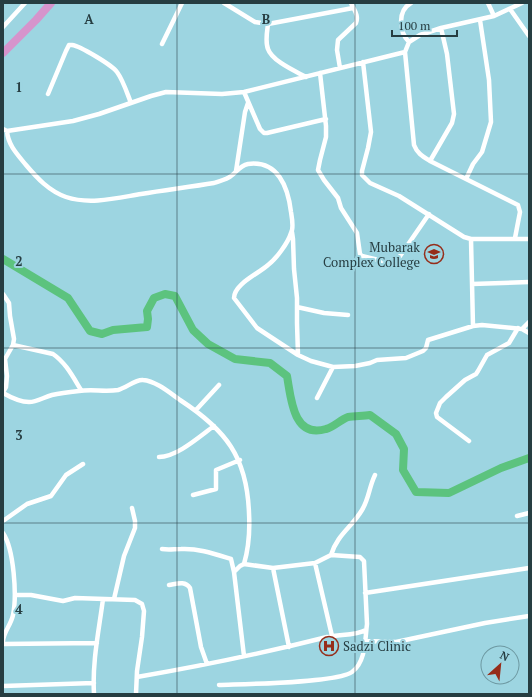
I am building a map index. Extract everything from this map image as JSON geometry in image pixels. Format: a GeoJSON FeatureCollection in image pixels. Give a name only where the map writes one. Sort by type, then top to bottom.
{"type":"FeatureCollection","features":[{"type":"Feature","properties":{"kind":"highway"},"geometry":{"type":"LineString","coordinates":[[3,53],[51,3]]}},
{"type":"Feature","properties":{"kind":"street"},"geometry":{"type":"LineString","coordinates":[[3,27],[25,3]]}},
{"type":"Feature","properties":{"kind":"street"},"geometry":{"type":"LineString","coordinates":[[162,44],[182,3]]}},
{"type":"Feature","properties":{"kind":"street"},"geometry":{"type":"LineString","coordinates":[[224,3],[246,18],[255,22],[268,24],[352,5],[358,17],[356,23],[338,40],[337,44],[340,68]]}},
{"type":"Feature","properties":{"kind":"street"},"geometry":{"type":"LineString","coordinates":[[409,42],[403,34],[401,19],[404,9],[411,3]]}},
{"type":"Feature","properties":{"kind":"street"},"geometry":{"type":"LineString","coordinates":[[488,3],[494,16]]}},
{"type":"Feature","properties":{"kind":"street"},"geometry":{"type":"LineString","coordinates":[[515,238],[520,212],[518,206],[430,161],[416,151],[414,145],[405,52],[409,42],[420,34],[494,16],[522,3]]}},
{"type":"Feature","properties":{"kind":"street"},"geometry":{"type":"LineString","coordinates":[[510,9],[529,36]]}},
{"type":"Feature","properties":{"kind":"street"},"geometry":{"type":"LineString","coordinates":[[466,179],[482,152],[491,122],[489,80],[480,20]]}},
{"type":"Feature","properties":{"kind":"street"},"geometry":{"type":"LineString","coordinates":[[268,24],[266,42],[268,50],[281,63],[306,77]]}},
{"type":"Feature","properties":{"kind":"street"},"geometry":{"type":"LineString","coordinates":[[430,161],[452,123],[454,114],[442,28]]}},
{"type":"Feature","properties":{"kind":"street"},"geometry":{"type":"LineString","coordinates":[[48,94],[69,45],[74,45],[114,68],[121,78],[131,103]]}},
{"type":"Feature","properties":{"kind":"street"},"geometry":{"type":"LineString","coordinates":[[298,355],[294,239],[289,198],[286,188],[276,172],[257,164],[247,164],[241,166],[230,177],[214,183],[98,201],[77,199],[66,197],[57,193],[46,186],[32,173],[12,149],[5,130],[73,121],[166,92],[222,94],[244,92],[405,52]]}},
{"type":"Feature","properties":{"kind":"street"},"geometry":{"type":"LineString","coordinates":[[363,62],[371,132],[362,175],[370,183],[399,196],[464,237],[471,239],[529,239]]}},
{"type":"Feature","properties":{"kind":"street"},"geometry":{"type":"LineString","coordinates":[[320,73],[326,118],[326,137],[318,170],[338,198],[341,208],[357,233],[360,254],[362,256],[387,262],[398,259],[429,214]]}},
{"type":"Feature","properties":{"kind":"street"},"geometry":{"type":"LineString","coordinates":[[244,92],[260,129],[264,133],[326,118]]}},
{"type":"Feature","properties":{"kind":"street"},"geometry":{"type":"LineString","coordinates":[[236,171],[245,112],[248,103]]}},
{"type":"Feature","properties":{"kind":"street"},"geometry":{"type":"LineString","coordinates":[[292,232],[269,265],[238,288],[234,298],[257,328],[298,355],[311,361],[333,366],[355,366],[377,360],[406,358],[423,351],[426,348],[428,340],[473,326],[482,325],[520,328],[529,333]]}},
{"type":"Feature","properties":{"kind":"street"},"geometry":{"type":"LineString","coordinates":[[471,239],[473,326]]}},
{"type":"Feature","properties":{"kind":"street"},"geometry":{"type":"LineString","coordinates":[[472,284],[529,282]]}},
{"type":"Feature","properties":{"kind":"street"},"geometry":{"type":"LineString","coordinates":[[3,294],[9,303],[10,316],[14,332],[13,345],[5,359],[7,376],[6,387],[3,393],[10,397],[28,402],[52,395],[81,390],[119,390],[137,381],[145,380],[158,385],[196,410],[226,439],[240,460],[249,500],[249,540],[244,564]]}},
{"type":"Feature","properties":{"kind":"street"},"geometry":{"type":"LineString","coordinates":[[297,307],[324,313],[348,315]]}},
{"type":"Feature","properties":{"kind":"street"},"geometry":{"type":"LineString","coordinates":[[469,440],[437,417],[436,413],[438,409],[446,397],[461,383],[476,374],[487,355],[509,343],[520,328],[529,322]]}},
{"type":"Feature","properties":{"kind":"street"},"geometry":{"type":"LineString","coordinates":[[13,345],[53,354],[68,369],[81,390]]}},
{"type":"Feature","properties":{"kind":"street"},"geometry":{"type":"LineString","coordinates":[[317,398],[333,366]]}},
{"type":"Feature","properties":{"kind":"street"},"geometry":{"type":"LineString","coordinates":[[196,410],[219,384]]}},
{"type":"Feature","properties":{"kind":"street"},"geometry":{"type":"LineString","coordinates":[[159,457],[164,457],[180,450],[214,426]]}},
{"type":"Feature","properties":{"kind":"street"},"geometry":{"type":"LineString","coordinates":[[193,495],[216,489],[216,470],[240,460]]}},
{"type":"Feature","properties":{"kind":"street"},"geometry":{"type":"LineString","coordinates":[[3,521],[27,504],[51,496],[66,475],[83,464]]}},
{"type":"Feature","properties":{"kind":"street"},"geometry":{"type":"LineString","coordinates":[[330,555],[341,534],[364,508],[369,495],[370,486],[375,475]]}},
{"type":"Feature","properties":{"kind":"street"},"geometry":{"type":"LineString","coordinates":[[114,599],[124,556],[135,528],[132,508]]}},
{"type":"Feature","properties":{"kind":"street"},"geometry":{"type":"LineString","coordinates":[[517,516],[529,513]]}},
{"type":"Feature","properties":{"kind":"street"},"geometry":{"type":"LineString","coordinates":[[3,533],[9,549],[16,595],[12,619],[6,630],[3,642],[37,644],[97,643]]}},
{"type":"Feature","properties":{"kind":"street"},"geometry":{"type":"LineString","coordinates":[[162,549],[182,549],[211,552],[231,559],[234,572],[244,656]]}},
{"type":"Feature","properties":{"kind":"street"},"geometry":{"type":"LineString","coordinates":[[219,685],[302,681],[348,675],[353,672],[360,662],[366,641],[367,624],[364,561],[360,558],[330,555],[315,563],[273,568],[244,564],[234,572]]}},
{"type":"Feature","properties":{"kind":"street"},"geometry":{"type":"LineString","coordinates":[[315,563],[332,636]]}},
{"type":"Feature","properties":{"kind":"street"},"geometry":{"type":"LineString","coordinates":[[273,568],[288,647]]}},
{"type":"Feature","properties":{"kind":"street"},"geometry":{"type":"LineString","coordinates":[[365,593],[529,568]]}},
{"type":"Feature","properties":{"kind":"street"},"geometry":{"type":"LineString","coordinates":[[169,585],[185,583],[188,584],[190,588],[201,647],[207,664]]}},
{"type":"Feature","properties":{"kind":"street"},"geometry":{"type":"LineString","coordinates":[[16,595],[31,594],[63,601],[75,598],[139,601],[144,608],[142,637],[137,663],[136,694]]}},
{"type":"Feature","properties":{"kind":"street"},"geometry":{"type":"LineString","coordinates":[[94,694],[97,643],[103,599]]}},
{"type":"Feature","properties":{"kind":"street"},"geometry":{"type":"LineString","coordinates":[[366,641],[396,642],[485,623],[529,616]]}},
{"type":"Feature","properties":{"kind":"street"},"geometry":{"type":"LineString","coordinates":[[136,676],[207,664],[332,636],[366,630]]}},
{"type":"Feature","properties":{"kind":"street"},"geometry":{"type":"LineString","coordinates":[[3,686],[94,683]]}},
{"type":"Feature","properties":{"kind":"waterway"},"geometry":{"type":"LineString","coordinates":[[3,259],[68,298],[90,331],[102,334],[113,330],[147,327],[147,311],[154,298],[165,294],[175,296],[193,330],[208,344],[235,359],[270,363],[287,376],[292,405],[300,422],[307,428],[315,430],[326,429],[348,417],[370,415],[396,434],[404,449],[403,470],[416,492],[449,493],[501,468],[529,458]]}},
{"type":"Feature","properties":{"kind":"place","name":"Mubarak Complex College"},"geometry":{"type":"Point","coordinates":[434,254]}},
{"type":"Feature","properties":{"kind":"place","name":"Sadzi Clinic"},"geometry":{"type":"Point","coordinates":[329,646]}}]}
